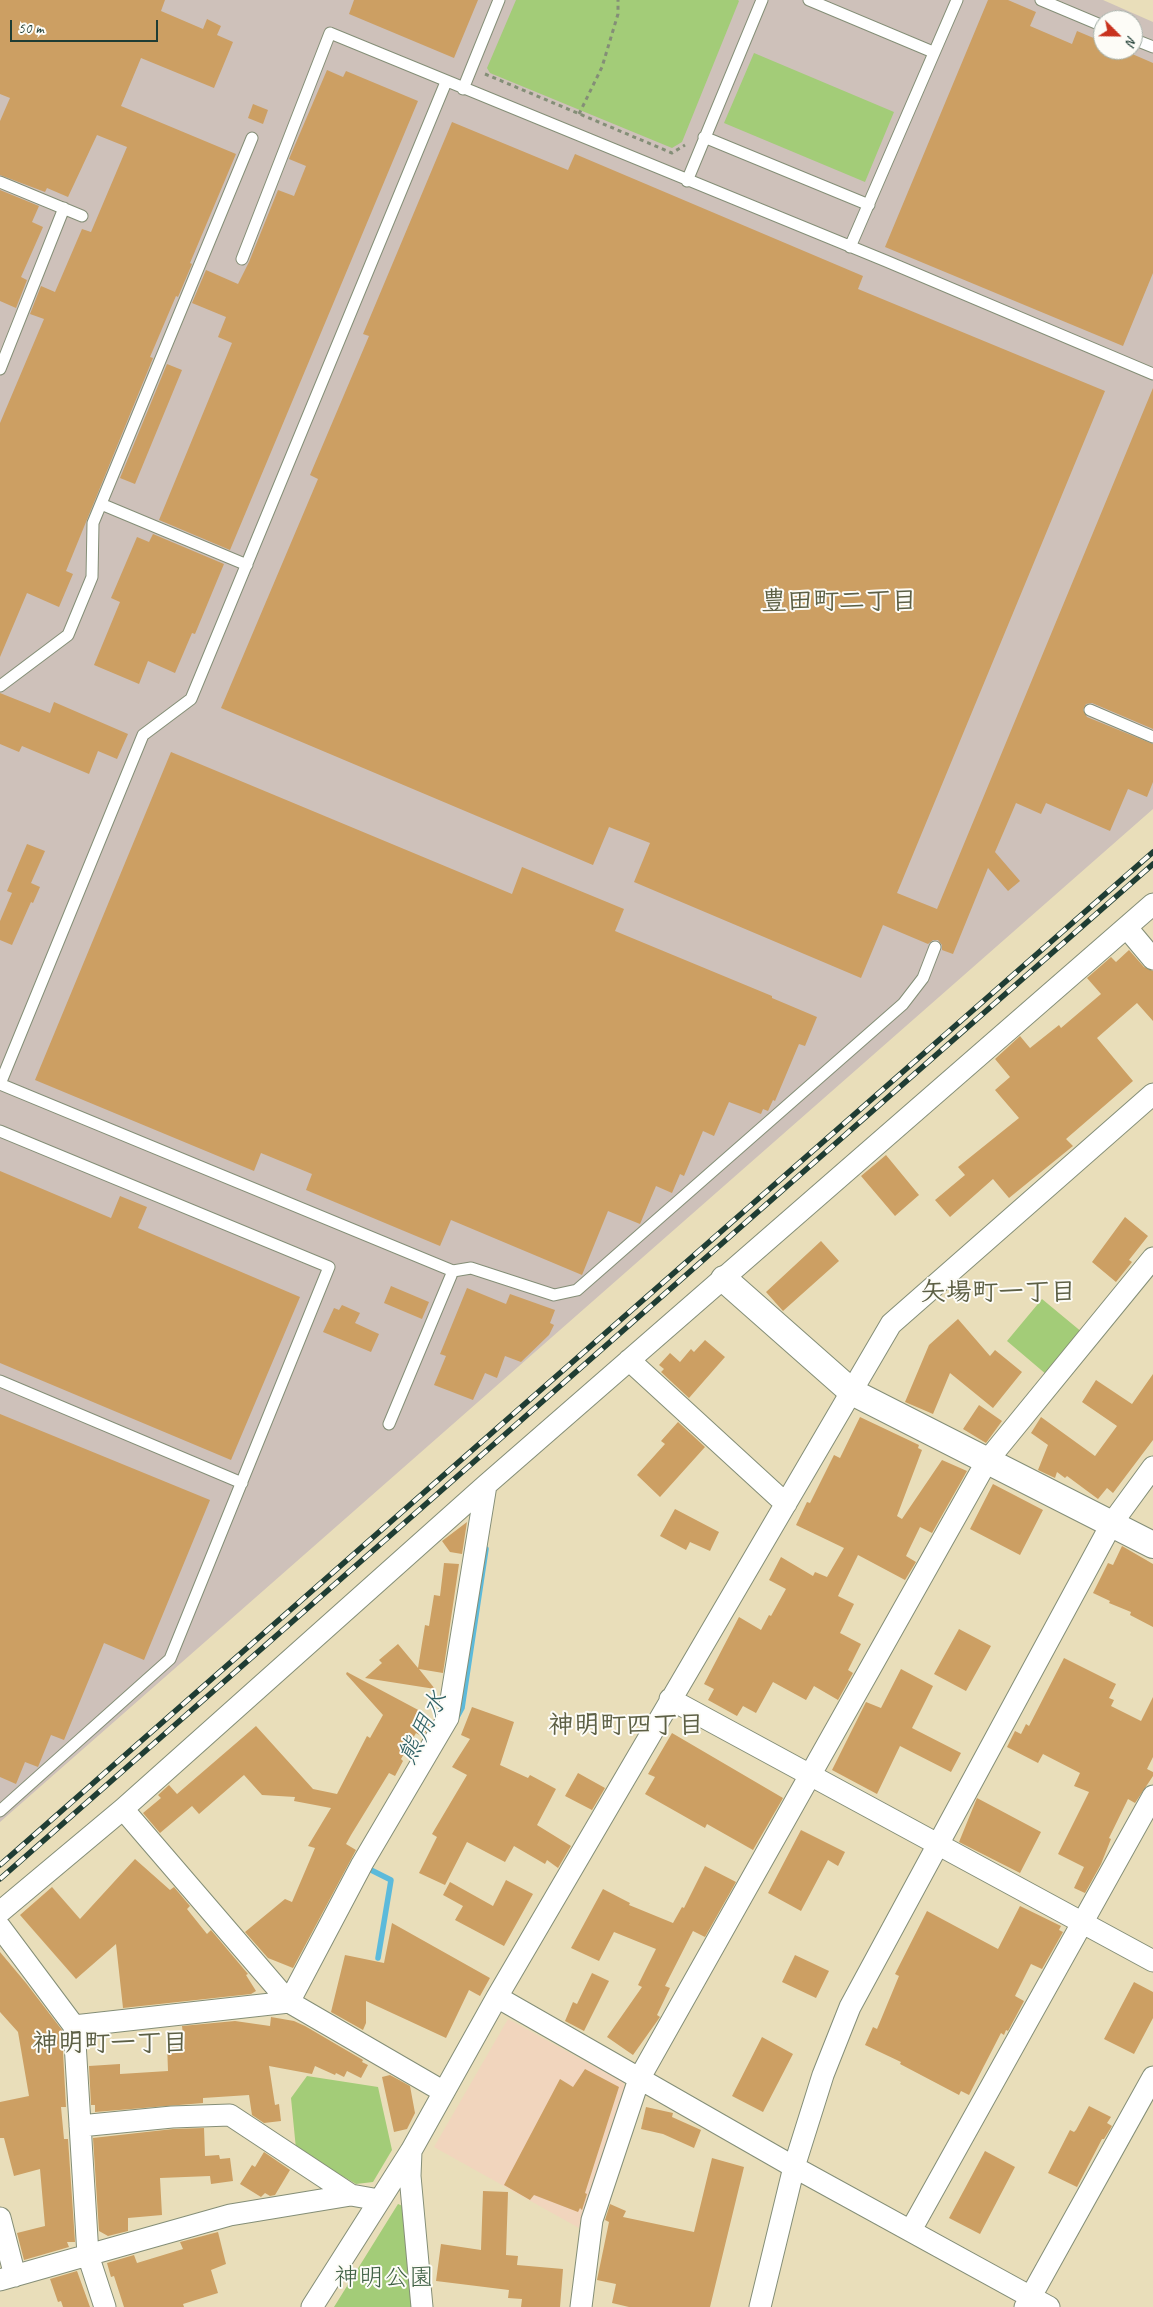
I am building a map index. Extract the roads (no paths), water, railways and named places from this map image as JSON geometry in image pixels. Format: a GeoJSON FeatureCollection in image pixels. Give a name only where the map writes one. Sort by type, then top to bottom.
{"type":"FeatureCollection","features":[{"type":"Feature","properties":{"kind":"street"},"geometry":{"type":"LineString","coordinates":[[0,1912],[123,1809],[486,1485],[1153,904]]}},
{"type":"Feature","properties":{"kind":"street"},"geometry":{"type":"LineString","coordinates":[[1127,928],[1153,959]]}},
{"type":"Feature","properties":{"kind":"street"},"geometry":{"type":"LineString","coordinates":[[312,2307],[411,2150],[497,1997],[670,1699],[891,1324],[1153,1094]]}},
{"type":"Feature","properties":{"kind":"street"},"geometry":{"type":"LineString","coordinates":[[581,2307],[592,2220],[639,2079],[987,1462],[1153,1258]]}},
{"type":"Feature","properties":{"kind":"street"},"geometry":{"type":"LineString","coordinates":[[724,1279],[852,1392],[1153,1545]]}},
{"type":"Feature","properties":{"kind":"street"},"geometry":{"type":"LineString","coordinates":[[629,1360],[786,1504]]}},
{"type":"Feature","properties":{"kind":"street"},"geometry":{"type":"LineString","coordinates":[[760,2307],[794,2166],[823,2075],[850,2007],[1112,1523],[1153,1467]]}},
{"type":"Feature","properties":{"kind":"street"},"geometry":{"type":"LineString","coordinates":[[289,2002],[362,1864],[448,1718],[486,1485]]}},
{"type":"Feature","properties":{"kind":"street"},"geometry":{"type":"LineString","coordinates":[[670,1699],[1153,1961]]}},
{"type":"Feature","properties":{"kind":"street"},"geometry":{"type":"LineString","coordinates":[[911,2230],[1153,1796]]}},
{"type":"Feature","properties":{"kind":"street"},"geometry":{"type":"LineString","coordinates":[[123,1809],[289,2002],[444,2092]]}},
{"type":"Feature","properties":{"kind":"street"},"geometry":{"type":"LineString","coordinates":[[0,1927],[74,2026],[88,2255],[105,2307]]}},
{"type":"Feature","properties":{"kind":"street"},"geometry":{"type":"LineString","coordinates":[[497,1997],[639,2079],[911,2230],[1035,2304],[1153,2077]]}},
{"type":"Feature","properties":{"kind":"street"},"geometry":{"type":"LineString","coordinates":[[74,2026],[289,2002]]}},
{"type":"Feature","properties":{"kind":"street"},"geometry":{"type":"LineString","coordinates":[[80,2126],[172,2117],[230,2115],[351,2195]]}},
{"type":"Feature","properties":{"kind":"street"},"geometry":{"type":"LineString","coordinates":[[411,2150],[410,2176],[422,2307]]}},
{"type":"Feature","properties":{"kind":"street"},"geometry":{"type":"LineString","coordinates":[[0,2218],[8,2278],[230,2215],[351,2195],[379,2200]]}},
{"type":"Feature","properties":{"kind":"lane"},"geometry":{"type":"LineString","coordinates":[[463,89],[499,0]]}},
{"type":"Feature","properties":{"kind":"lane"},"geometry":{"type":"LineString","coordinates":[[687,181],[762,0]]}},
{"type":"Feature","properties":{"kind":"lane"},"geometry":{"type":"LineString","coordinates":[[809,0],[933,52]]}},
{"type":"Feature","properties":{"kind":"lane"},"geometry":{"type":"LineString","coordinates":[[850,247],[956,0]]}},
{"type":"Feature","properties":{"kind":"lane"},"geometry":{"type":"LineString","coordinates":[[1042,0],[1093,22]]}},
{"type":"Feature","properties":{"kind":"lane"},"geometry":{"type":"LineString","coordinates":[[242,260],[330,34],[850,247],[1153,374]]}},
{"type":"Feature","properties":{"kind":"lane"},"geometry":{"type":"LineString","coordinates":[[446,82],[191,699],[143,735],[0,1084],[453,1271],[471,1268],[554,1295],[577,1290],[903,1004],[923,978],[935,947]]}},
{"type":"Feature","properties":{"kind":"lane"},"geometry":{"type":"LineString","coordinates":[[704,137],[869,205]]}},
{"type":"Feature","properties":{"kind":"lane"},"geometry":{"type":"LineString","coordinates":[[0,686],[68,635],[92,576],[93,523],[252,138]]}},
{"type":"Feature","properties":{"kind":"lane"},"geometry":{"type":"LineString","coordinates":[[0,182],[82,216]]}},
{"type":"Feature","properties":{"kind":"lane"},"geometry":{"type":"LineString","coordinates":[[0,369],[64,208]]}},
{"type":"Feature","properties":{"kind":"lane"},"geometry":{"type":"LineString","coordinates":[[101,504],[247,565]]}},
{"type":"Feature","properties":{"kind":"lane"},"geometry":{"type":"LineString","coordinates":[[1090,710],[1153,737]]}},
{"type":"Feature","properties":{"kind":"lane"},"geometry":{"type":"LineString","coordinates":[[0,1131],[329,1267],[170,1659],[0,1811]]}},
{"type":"Feature","properties":{"kind":"lane"},"geometry":{"type":"LineString","coordinates":[[389,1424],[453,1271]]}},
{"type":"Feature","properties":{"kind":"lane"},"geometry":{"type":"LineString","coordinates":[[0,1381],[242,1483]]}},
{"type":"Feature","properties":{"kind":"waterway","name":"熊用水"},"geometry":{"type":"LineString","coordinates":[[456,1719],[462,1708],[486,1549]]}},
{"type":"Feature","properties":{"kind":"waterway","name":"熊用水"},"geometry":{"type":"LineString","coordinates":[[371,1865],[369,1869],[391,1880],[378,1958]]}},
{"type":"Feature","properties":{"kind":"railway"},"geometry":{"type":"LineString","coordinates":[[0,1865],[1153,852]]}},
{"type":"Feature","properties":{"kind":"railway"},"geometry":{"type":"LineString","coordinates":[[0,1879],[1153,864]]}},
{"type":"Feature","properties":{"kind":"district","name":"豊田町二丁目"},"geometry":{"type":"Point","coordinates":[839,602]}},
{"type":"Feature","properties":{"kind":"district","name":"矢場町一丁目"},"geometry":{"type":"Point","coordinates":[998,1293]}},
{"type":"Feature","properties":{"kind":"district","name":"神明町四丁目"},"geometry":{"type":"Point","coordinates":[626,1726]}},
{"type":"Feature","properties":{"kind":"district","name":"神明町一丁目"},"geometry":{"type":"Point","coordinates":[110,2044]}},
{"type":"Feature","properties":{"kind":"park label","name":"神明公園"},"geometry":{"type":"Point","coordinates":[384,2278]}}]}
